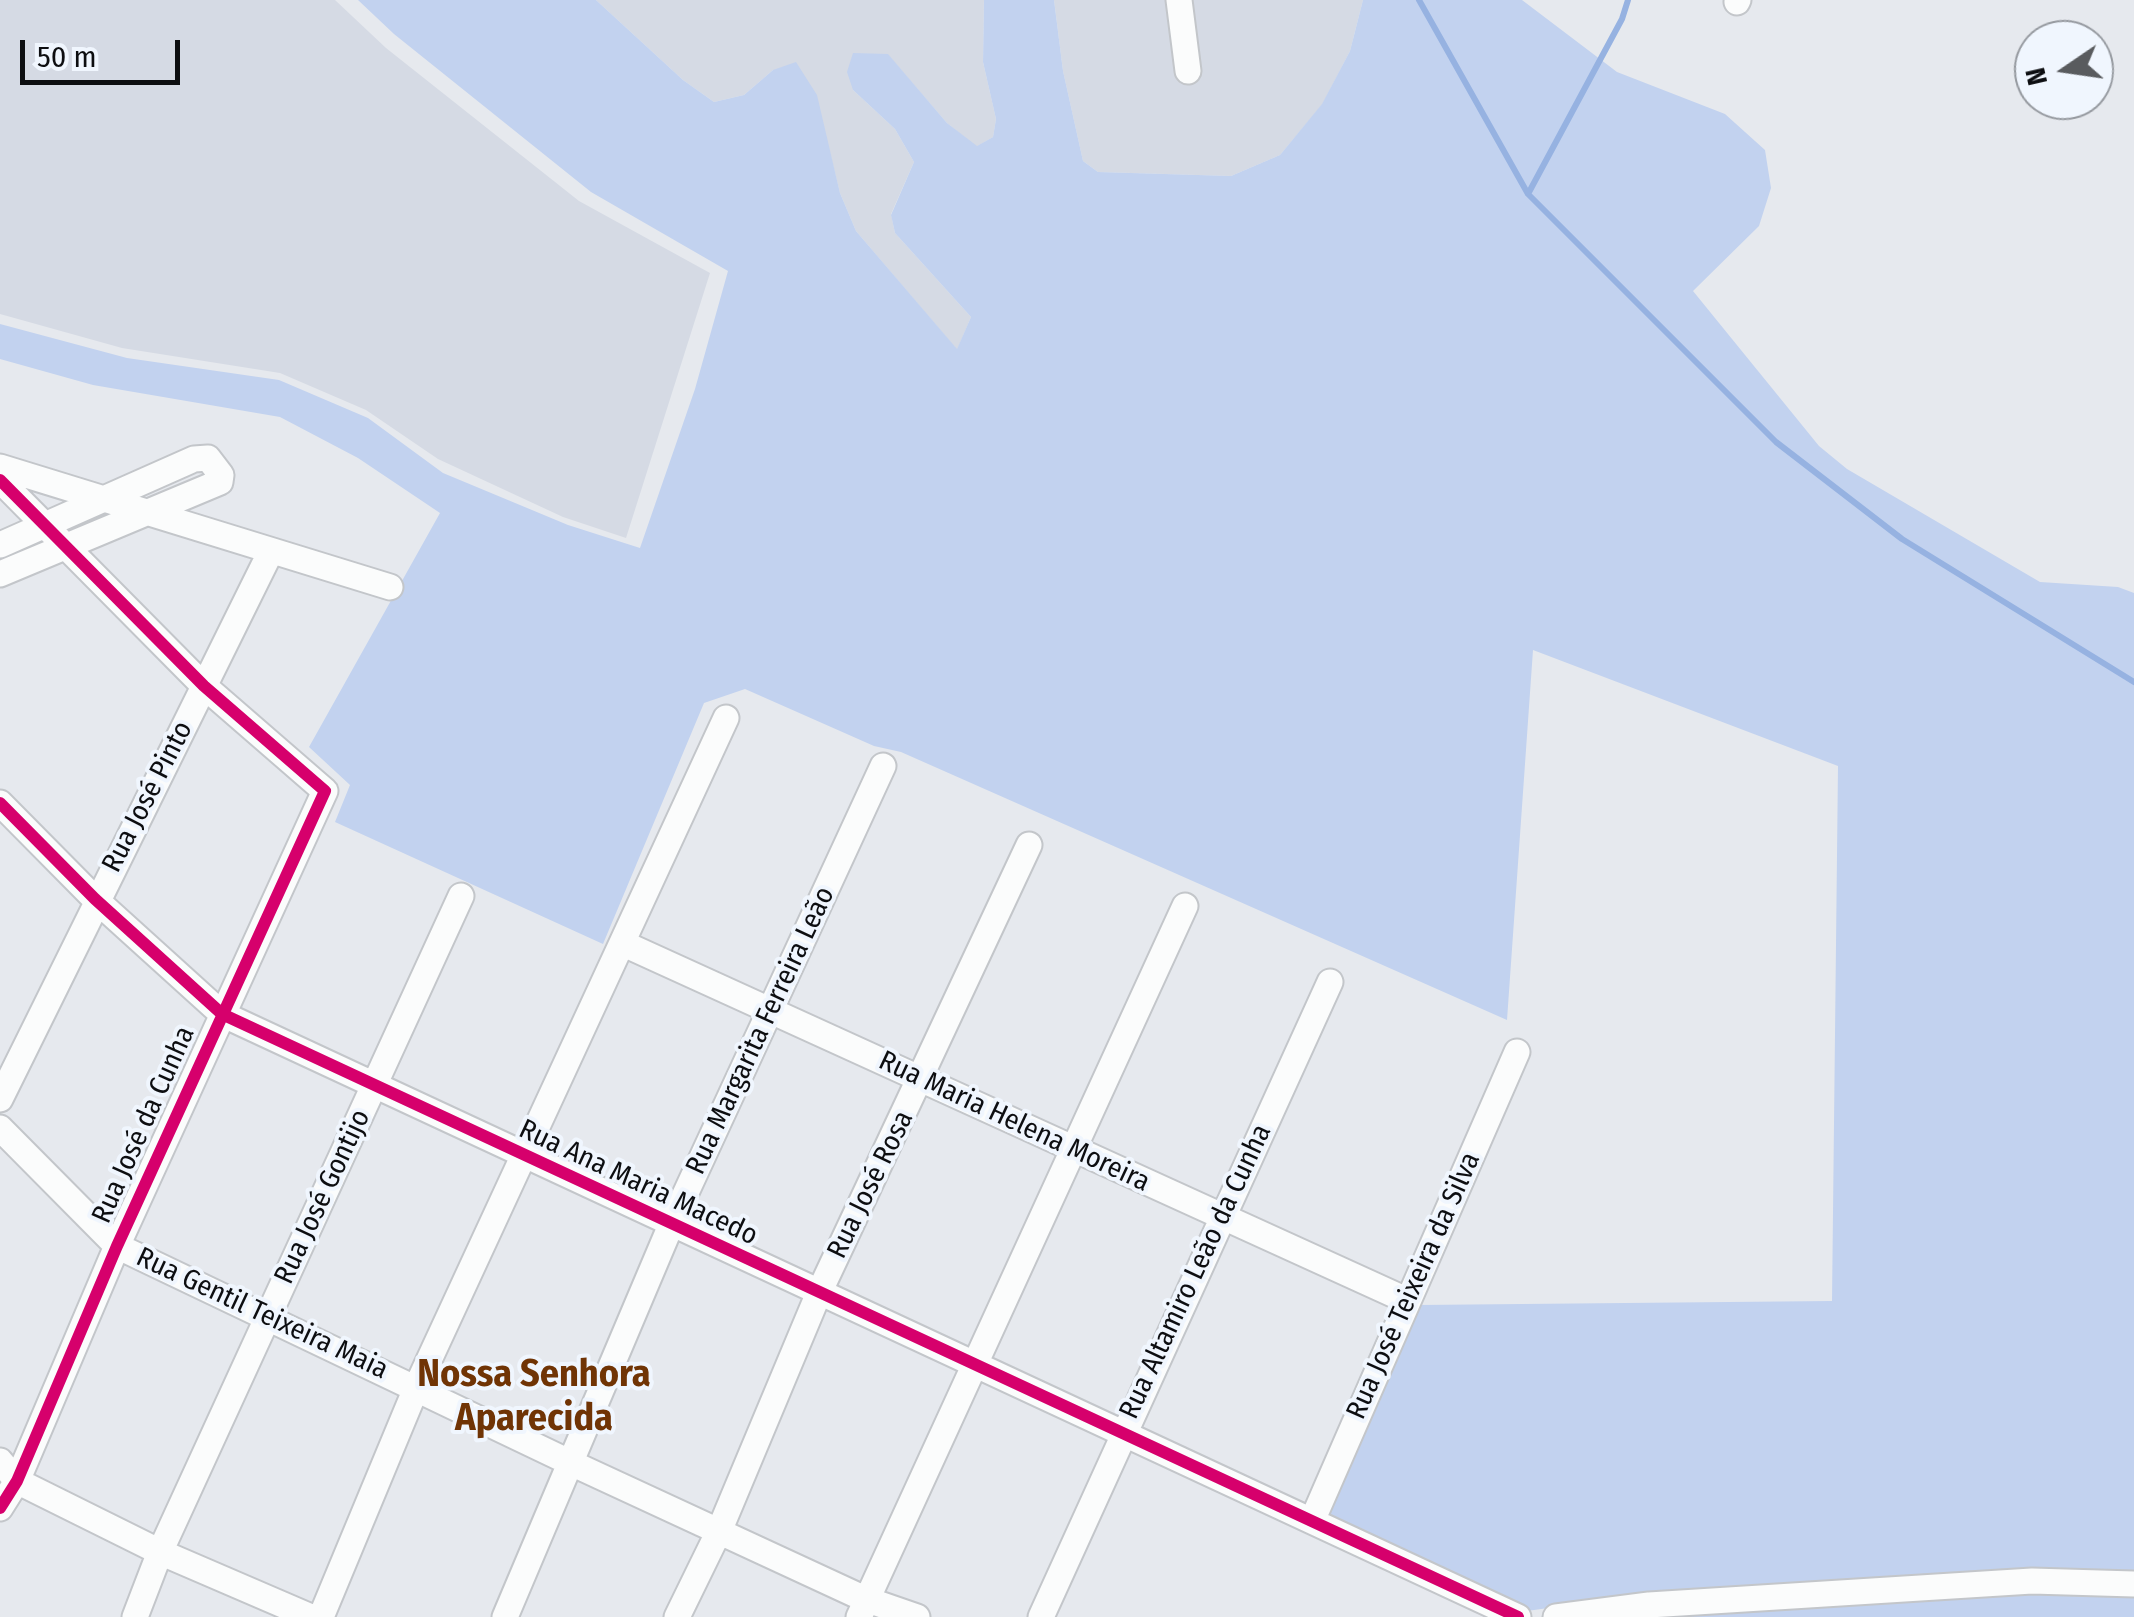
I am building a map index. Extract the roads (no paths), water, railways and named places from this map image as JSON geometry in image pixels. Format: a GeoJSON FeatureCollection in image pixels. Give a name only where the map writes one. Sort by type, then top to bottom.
{"type":"FeatureCollection","features":[{"type":"Feature","properties":{"kind":"street"},"geometry":{"type":"LineString","coordinates":[[1179,0],[1188,72]]}},
{"type":"Feature","properties":{"kind":"street"},"geometry":{"type":"LineString","coordinates":[[0,545],[194,459],[208,458],[220,475],[220,482],[0,574]]}},
{"type":"Feature","properties":{"kind":"street"},"geometry":{"type":"LineString","coordinates":[[0,467],[390,587]]}},
{"type":"Feature","properties":{"kind":"street","name":"Rua José da Cunha"},"geometry":{"type":"LineString","coordinates":[[0,480],[204,686],[325,791],[117,1246],[8,1471],[0,1508]]}},
{"type":"Feature","properties":{"kind":"street","name":"Rua José Pinto"},"geometry":{"type":"LineString","coordinates":[[0,1098],[95,899],[271,550]]}},
{"type":"Feature","properties":{"kind":"street"},"geometry":{"type":"LineString","coordinates":[[321,1617],[416,1386],[726,718]]}},
{"type":"Feature","properties":{"kind":"street","name":"Rua Margarita Ferreira Leão"},"geometry":{"type":"LineString","coordinates":[[505,1617],[671,1225],[883,766]]}},
{"type":"Feature","properties":{"kind":"street","name":"Rua Ana Maria Macedo"},"geometry":{"type":"LineString","coordinates":[[0,803],[95,899],[222,1014],[373,1088],[1518,1617]]}},
{"type":"Feature","properties":{"kind":"street","name":"Rua José Rosa"},"geometry":{"type":"LineString","coordinates":[[677,1617],[720,1528],[818,1294],[1030,845]]}},
{"type":"Feature","properties":{"kind":"street","name":"Rua José Gontijo"},"geometry":{"type":"LineString","coordinates":[[136,1617],[160,1552],[461,896]]}},
{"type":"Feature","properties":{"kind":"street"},"geometry":{"type":"LineString","coordinates":[[862,1608],[1184,906]]}},
{"type":"Feature","properties":{"kind":"street","name":"Rua Maria Helena Moreira"},"geometry":{"type":"LineString","coordinates":[[622,943],[1406,1300]]}},
{"type":"Feature","properties":{"kind":"street","name":"Rua Altamiro Leão da Cunha"},"geometry":{"type":"LineString","coordinates":[[1041,1617],[1330,982]]}},
{"type":"Feature","properties":{"kind":"street","name":"Rua José Teixeira da Silva"},"geometry":{"type":"LineString","coordinates":[[1312,1521],[1517,1052]]}},
{"type":"Feature","properties":{"kind":"street","name":"Rua Gentil Teixeira Maia"},"geometry":{"type":"LineString","coordinates":[[0,1128],[117,1246],[569,1462],[720,1528],[862,1608],[918,1617]]}},
{"type":"Feature","properties":{"kind":"street"},"geometry":{"type":"LineString","coordinates":[[8,1471],[160,1552],[311,1617]]}},
{"type":"Feature","properties":{"kind":"street"},"geometry":{"type":"LineString","coordinates":[[1556,1617],[1649,1606],[2014,1582],[2134,1584]]}},
{"type":"Feature","properties":{"kind":"waterway"},"geometry":{"type":"LineString","coordinates":[[1419,0],[1528,194],[1776,442],[1902,539],[2134,682]]}},
{"type":"Feature","properties":{"kind":"waterway"},"geometry":{"type":"LineString","coordinates":[[1528,194],[1622,19],[1628,0]]}},
{"type":"Feature","properties":{"kind":"district","name":"Nossa Senhora Aparecida"},"geometry":{"type":"Point","coordinates":[534,1397]}}]}
